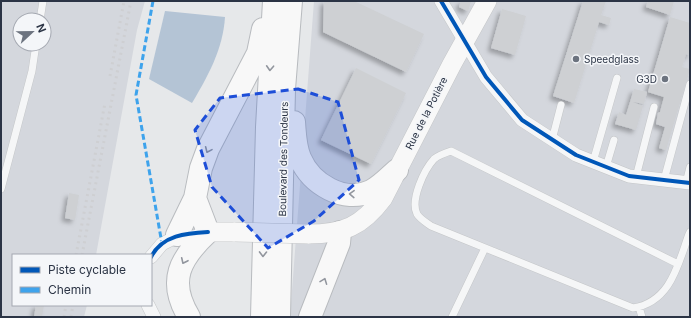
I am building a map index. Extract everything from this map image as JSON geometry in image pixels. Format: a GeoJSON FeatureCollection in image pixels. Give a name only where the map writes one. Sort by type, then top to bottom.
{"type":"FeatureCollection","features":[{"type":"Feature","properties":{"kind":"highway"},"geometry":{"type":"LineString","coordinates":[[177,235],[195,198],[201,168],[208,149],[258,52],[262,34],[265,1]]}},
{"type":"Feature","properties":{"kind":"highway","name":"Boulevard des Tondeurs"},"geometry":{"type":"LineString","coordinates":[[262,317],[267,127],[274,1]]}},
{"type":"Feature","properties":{"kind":"highway"},"geometry":{"type":"LineString","coordinates":[[292,1],[295,140],[301,159],[320,183],[336,192],[355,195],[370,191],[397,170]]}},
{"type":"Feature","properties":{"kind":"highway","name":"Boulevard des Tondeurs"},"geometry":{"type":"LineString","coordinates":[[279,317],[284,89],[292,1]]}},
{"type":"Feature","properties":{"kind":"highway"},"geometry":{"type":"LineString","coordinates":[[189,317],[182,306],[178,290],[178,277],[182,262],[191,248],[208,232],[195,198]]}},
{"type":"Feature","properties":{"kind":"highway"},"geometry":{"type":"LineString","coordinates":[[310,317],[339,243],[340,232]]}},
{"type":"Feature","properties":{"kind":"main road","name":"Rue de la Potière"},"geometry":{"type":"LineString","coordinates":[[340,232],[360,222],[371,213],[383,198],[486,1]]}},
{"type":"Feature","properties":{"kind":"main road"},"geometry":{"type":"LineString","coordinates":[[208,232],[308,234],[340,232]]}},
{"type":"Feature","properties":{"kind":"street"},"geometry":{"type":"LineString","coordinates":[[441,1],[465,39],[486,77],[522,120],[576,155],[606,167],[636,177],[688,183]]}},
{"type":"Feature","properties":{"kind":"street"},"geometry":{"type":"LineString","coordinates":[[152,256],[162,244],[177,235],[208,232]]}},
{"type":"Feature","properties":{"kind":"street"},"geometry":{"type":"LineString","coordinates":[[148,306],[154,317]]}},
{"type":"Feature","properties":{"kind":"lane"},"geometry":{"type":"LineString","coordinates":[[41,12],[43,1]]}},
{"type":"Feature","properties":{"kind":"lane"},"geometry":{"type":"LineString","coordinates":[[1,189],[3,171],[32,71],[35,52]]}},
{"type":"Feature","properties":{"kind":"lane"},"geometry":{"type":"LineString","coordinates":[[593,162],[617,78]]}},
{"type":"Feature","properties":{"kind":"lane"},"geometry":{"type":"LineString","coordinates":[[664,180],[690,84]]}},
{"type":"Feature","properties":{"kind":"lane"},"geometry":{"type":"LineString","coordinates":[[552,140],[561,105]]}},
{"type":"Feature","properties":{"kind":"lane"},"geometry":{"type":"LineString","coordinates":[[636,177],[654,107]]}},
{"type":"Feature","properties":{"kind":"lane"},"geometry":{"type":"LineString","coordinates":[[606,167],[614,140]]}},
{"type":"Feature","properties":{"kind":"lane"},"geometry":{"type":"LineString","coordinates":[[678,264],[451,151],[442,153],[434,160],[418,188],[414,203],[417,215],[431,226],[633,308],[645,306],[656,299],[670,285],[678,264],[690,232]]}},
{"type":"Feature","properties":{"kind":"lane"},"geometry":{"type":"LineString","coordinates":[[688,183],[690,168]]}},
{"type":"Feature","properties":{"kind":"lane"},"geometry":{"type":"LineString","coordinates":[[452,317],[485,248]]}},
{"type":"Feature","properties":{"kind":"lane"},"geometry":{"type":"LineString","coordinates":[[639,307],[642,317]]}},
{"type":"Feature","properties":{"kind":"highlighted area"},"geometry":{"type":"Polygon","coordinates":[[[298,89],[338,102],[359,180],[314,221],[268,248],[212,187],[195,130],[220,98],[298,89]]]}},
{"type":"Feature","properties":{"kind":"shaded area"},"geometry":{"type":"Polygon","coordinates":[[[1,1],[145,1],[137,30],[96,254],[12,254],[12,306],[87,306],[84,317],[1,317],[1,1]]]}},
{"type":"Feature","properties":{"kind":"shaded area"},"geometry":{"type":"Polygon","coordinates":[[[314,1],[690,1],[690,317],[290,317],[314,1]]]}},
{"type":"Feature","properties":{"kind":"water"},"geometry":{"type":"Polygon","coordinates":[[[165,11],[225,17],[224,29],[214,62],[192,103],[149,79],[165,11]]]}},
{"type":"Feature","properties":{"kind":"building"},"geometry":{"type":"Polygon","coordinates":[[[324,1],[354,1],[424,34],[406,72],[323,32],[324,1]]]}},
{"type":"Feature","properties":{"kind":"building"},"geometry":{"type":"Polygon","coordinates":[[[461,1],[471,1],[468,11],[459,7],[461,1]]]}},
{"type":"Feature","properties":{"kind":"building","name":"Speedglass"},"geometry":{"type":"Polygon","coordinates":[[[583,1],[606,1],[601,15],[611,18],[609,25],[599,22],[574,103],[553,96],[583,1]]]}},
{"type":"Feature","properties":{"kind":"building"},"geometry":{"type":"Polygon","coordinates":[[[648,1],[674,1],[670,15],[646,7],[648,1]]]}},
{"type":"Feature","properties":{"kind":"building"},"geometry":{"type":"Polygon","coordinates":[[[502,9],[526,16],[515,55],[491,48],[502,9]]]}},
{"type":"Feature","properties":{"kind":"building","name":"G3D"},"geometry":{"type":"Polygon","coordinates":[[[670,17],[690,23],[690,55],[686,54],[682,67],[690,69],[666,150],[659,148],[665,127],[656,124],[658,113],[660,112],[664,97],[648,92],[670,17]]]}},
{"type":"Feature","properties":{"kind":"building"},"geometry":{"type":"Polygon","coordinates":[[[356,68],[406,93],[371,164],[321,140],[356,68]]]}},
{"type":"Feature","properties":{"kind":"building"},"geometry":{"type":"Polygon","coordinates":[[[634,89],[647,92],[644,104],[633,102],[643,106],[636,130],[615,124],[619,112],[626,115],[634,89]]]}},
{"type":"Feature","properties":{"kind":"building"},"geometry":{"type":"Polygon","coordinates":[[[69,193],[79,195],[75,220],[65,218],[69,193]]]}},
{"type":"Feature","properties":{"kind":"building"},"geometry":{"type":"Polygon","coordinates":[[[36,306],[44,306],[42,317],[34,317],[36,306]]]}},
{"type":"Feature","properties":{"kind":"railway"},"geometry":{"type":"LineString","coordinates":[[110,76],[124,1]]}},
{"type":"Feature","properties":{"kind":"railway"},"geometry":{"type":"LineString","coordinates":[[82,254],[131,1]]}},
{"type":"Feature","properties":{"kind":"railway"},"geometry":{"type":"LineString","coordinates":[[76,254],[105,103]]}},
{"type":"Feature","properties":{"kind":"railway"},"geometry":{"type":"LineString","coordinates":[[64,317],[66,306]]}},
{"type":"Feature","properties":{"kind":"railway"},"geometry":{"type":"LineString","coordinates":[[71,317],[73,306]]}},
{"type":"Feature","properties":{"kind":"marked path"},"geometry":{"type":"LineString","coordinates":[[153,1],[136,95],[162,244]]}},
{"type":"Feature","properties":{"kind":"cycle path"},"geometry":{"type":"LineString","coordinates":[[441,1],[486,77],[522,120],[576,155],[629,176],[690,183]]}},
{"type":"Feature","properties":{"kind":"cycle path"},"geometry":{"type":"LineString","coordinates":[[152,256],[162,244],[168,240],[192,233],[208,232]]}},
{"type":"Feature","properties":{"kind":"place","name":"Speedglass"},"geometry":{"type":"Point","coordinates":[576,59]}},
{"type":"Feature","properties":{"kind":"place","name":"G3D"},"geometry":{"type":"Point","coordinates":[665,79]}}]}
